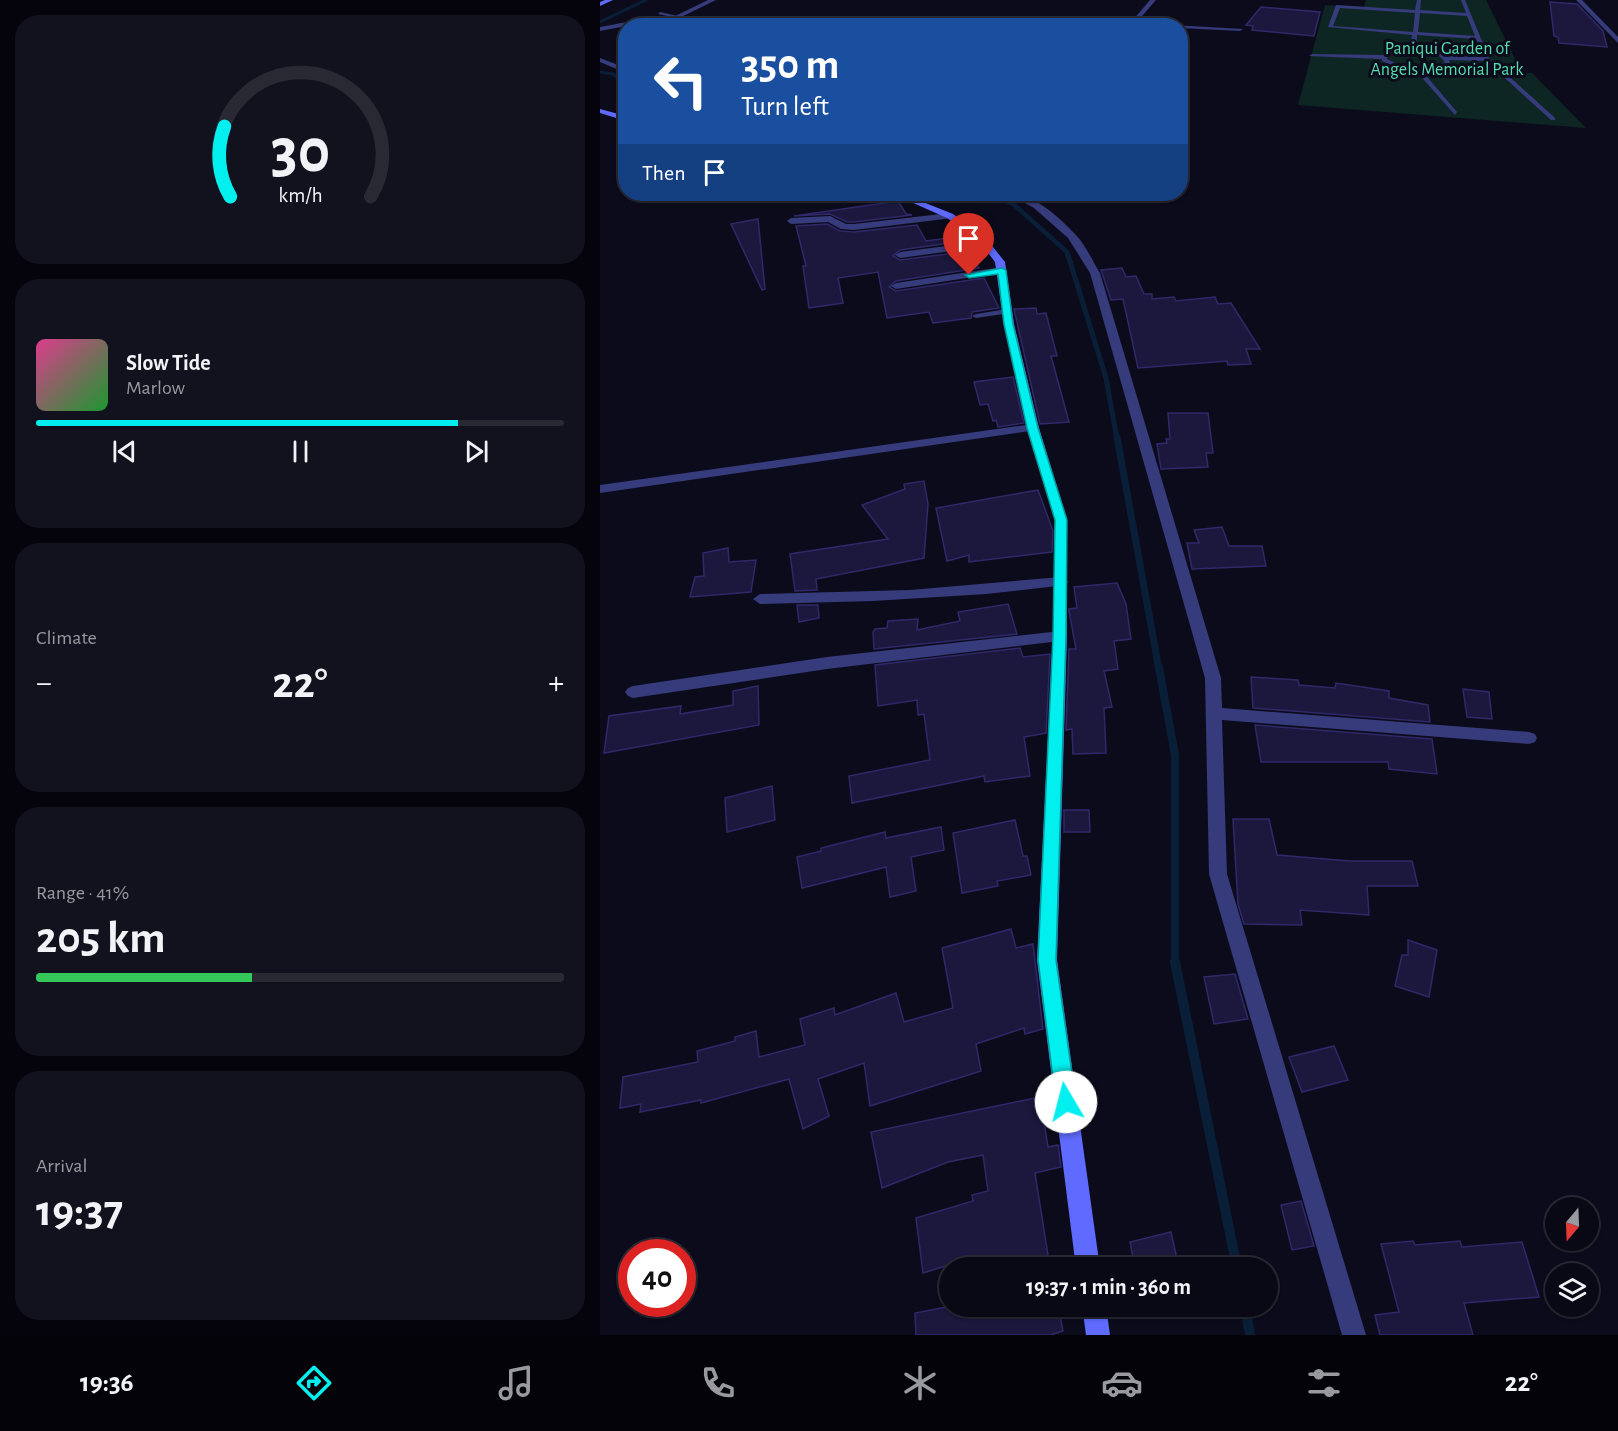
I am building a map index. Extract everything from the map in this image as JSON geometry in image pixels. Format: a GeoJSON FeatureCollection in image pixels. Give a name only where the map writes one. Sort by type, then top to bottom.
{"type":"FeatureCollection","features":[{"type":"Feature","properties":{"kind":"street"},"geometry":{"type":"LineString","coordinates":[[600,4],[610,0]]}},
{"type":"Feature","properties":{"kind":"street"},"geometry":{"type":"LineString","coordinates":[[676,17],[713,0]]}},
{"type":"Feature","properties":{"kind":"street"},"geometry":{"type":"LineString","coordinates":[[1139,18],[1153,0]]}},
{"type":"Feature","properties":{"kind":"street"},"geometry":{"type":"LineString","coordinates":[[1580,0],[1618,41]]}},
{"type":"Feature","properties":{"kind":"street"},"geometry":{"type":"LineString","coordinates":[[600,29],[618,26]]}},
{"type":"Feature","properties":{"kind":"street"},"geometry":{"type":"LineString","coordinates":[[1188,26],[1240,29]]}},
{"type":"Feature","properties":{"kind":"street"},"geometry":{"type":"LineString","coordinates":[[600,60],[618,68]]}},
{"type":"Feature","properties":{"kind":"street"},"geometry":{"type":"LineString","coordinates":[[600,111],[618,117]]}},
{"type":"Feature","properties":{"kind":"street"},"geometry":{"type":"LineString","coordinates":[[914,201],[950,216],[986,244],[1000,262],[1007,311],[1032,428],[1061,520],[1060,636],[1047,960],[1087,1257]]}},
{"type":"Feature","properties":{"kind":"street"},"geometry":{"type":"LineString","coordinates":[[1028,201],[1038,206],[1072,236],[1095,273],[1201,632],[1213,678],[1218,874],[1354,1335]]}},
{"type":"Feature","properties":{"kind":"street"},"geometry":{"type":"LineString","coordinates":[[791,221],[830,219],[844,227],[854,227],[950,216]]}},
{"type":"Feature","properties":{"kind":"street"},"geometry":{"type":"LineString","coordinates":[[900,255],[986,244]]}},
{"type":"Feature","properties":{"kind":"street"},"geometry":{"type":"LineString","coordinates":[[896,286],[1002,270]]}},
{"type":"Feature","properties":{"kind":"street"},"geometry":{"type":"LineString","coordinates":[[600,489],[1032,428]]}},
{"type":"Feature","properties":{"kind":"street"},"geometry":{"type":"LineString","coordinates":[[760,599],[860,599],[957,593],[1061,582]]}},
{"type":"Feature","properties":{"kind":"street"},"geometry":{"type":"LineString","coordinates":[[633,692],[827,663],[1060,636]]}},
{"type":"Feature","properties":{"kind":"street"},"geometry":{"type":"LineString","coordinates":[[1214,713],[1529,738]]}},
{"type":"Feature","properties":{"kind":"street"},"geometry":{"type":"LineString","coordinates":[[1096,1317],[1098,1335]]}},
{"type":"Feature","properties":{"kind":"lane"},"geometry":{"type":"LineString","coordinates":[[1376,9],[1377,0]]}},
{"type":"Feature","properties":{"kind":"lane"},"geometry":{"type":"LineString","coordinates":[[1413,49],[1419,0]]}},
{"type":"Feature","properties":{"kind":"lane"},"geometry":{"type":"LineString","coordinates":[[1464,0],[1487,59],[1553,119]]}},
{"type":"Feature","properties":{"kind":"lane"},"geometry":{"type":"LineString","coordinates":[[1469,15],[1338,6],[1330,27],[1479,38]]}},
{"type":"Feature","properties":{"kind":"lane"},"geometry":{"type":"LineString","coordinates":[[1353,29],[1359,8]]}},
{"type":"Feature","properties":{"kind":"lane"},"geometry":{"type":"LineString","coordinates":[[660,13],[676,17]]}},
{"type":"Feature","properties":{"kind":"lane"},"geometry":{"type":"LineString","coordinates":[[1383,57],[1394,50],[1413,49],[1434,52],[1447,58],[1487,59]]}},
{"type":"Feature","properties":{"kind":"lane"},"geometry":{"type":"LineString","coordinates":[[1312,56],[1383,57],[1397,66],[1418,69],[1443,66],[1448,63],[1447,58]]}},
{"type":"Feature","properties":{"kind":"lane"},"geometry":{"type":"LineString","coordinates":[[1418,69],[1455,113]]}},
{"type":"Feature","properties":{"kind":"lane"},"geometry":{"type":"LineString","coordinates":[[976,316],[1007,311]]}},
{"type":"Feature","properties":{"kind":"green space","name":"Paniqui Garden of Angels Memorial Park"},"geometry":{"type":"Polygon","coordinates":[[[1366,0],[1486,0],[1522,73],[1532,73],[1586,128],[1298,105],[1325,5],[1364,7],[1366,0]]]}},
{"type":"Feature","properties":{"kind":"building"},"geometry":{"type":"Polygon","coordinates":[[[1550,2],[1577,4],[1603,31],[1607,47],[1559,43],[1558,37],[1554,36],[1550,2]]]}},
{"type":"Feature","properties":{"kind":"building"},"geometry":{"type":"Polygon","coordinates":[[[1261,7],[1320,12],[1314,36],[1252,30],[1253,26],[1246,25],[1261,7]]]}},
{"type":"Feature","properties":{"kind":"building"},"geometry":{"type":"Polygon","coordinates":[[[898,201],[906,214],[912,215],[854,222],[847,222],[830,214],[794,216],[898,201]]]}},
{"type":"Feature","properties":{"kind":"building"},"geometry":{"type":"Polygon","coordinates":[[[758,219],[765,289],[762,290],[731,224],[758,219]]]}},
{"type":"Feature","properties":{"kind":"building"},"geometry":{"type":"Polygon","coordinates":[[[827,224],[840,231],[854,232],[917,225],[926,241],[962,236],[965,241],[900,250],[893,256],[900,260],[971,251],[979,268],[896,281],[889,287],[896,291],[984,278],[999,308],[972,312],[971,318],[933,323],[929,312],[887,318],[878,272],[838,278],[843,303],[809,308],[803,266],[806,266],[796,226],[827,224]]]}},
{"type":"Feature","properties":{"kind":"building"},"geometry":{"type":"Polygon","coordinates":[[[1122,268],[1126,277],[1136,276],[1144,294],[1152,294],[1152,299],[1174,297],[1176,301],[1215,297],[1218,304],[1231,303],[1260,349],[1246,349],[1251,364],[1228,365],[1227,361],[1138,368],[1123,299],[1111,300],[1101,270],[1122,268]]]}},
{"type":"Feature","properties":{"kind":"building"},"geometry":{"type":"Polygon","coordinates":[[[1036,308],[1037,314],[1046,313],[1057,356],[1051,356],[1069,422],[1040,424],[1014,309],[1036,308]]]}},
{"type":"Feature","properties":{"kind":"building"},"geometry":{"type":"Polygon","coordinates":[[[1013,377],[1024,423],[998,427],[996,420],[993,421],[988,404],[980,405],[974,382],[1013,377]]]}},
{"type":"Feature","properties":{"kind":"building"},"geometry":{"type":"Polygon","coordinates":[[[1168,413],[1208,413],[1213,453],[1206,453],[1208,467],[1161,469],[1157,444],[1167,443],[1166,439],[1170,439],[1168,413]]]}},
{"type":"Feature","properties":{"kind":"building"},"geometry":{"type":"Polygon","coordinates":[[[924,481],[928,504],[924,558],[816,579],[817,590],[795,591],[790,554],[888,539],[862,505],[905,489],[904,484],[924,481]]]}},
{"type":"Feature","properties":{"kind":"building"},"geometry":{"type":"Polygon","coordinates":[[[1038,490],[1053,531],[1052,552],[969,562],[969,555],[947,561],[936,508],[1038,490]]]}},
{"type":"Feature","properties":{"kind":"building"},"geometry":{"type":"Polygon","coordinates":[[[1222,527],[1229,546],[1262,546],[1266,566],[1192,569],[1187,543],[1199,543],[1194,530],[1222,527]]]}},
{"type":"Feature","properties":{"kind":"building"},"geometry":{"type":"Polygon","coordinates":[[[728,548],[729,562],[756,560],[751,592],[690,597],[695,577],[704,576],[703,553],[728,548]]]}},
{"type":"Feature","properties":{"kind":"building"},"geometry":{"type":"Polygon","coordinates":[[[1117,583],[1126,604],[1131,639],[1114,641],[1118,669],[1104,671],[1112,707],[1104,708],[1106,753],[1073,754],[1072,729],[1066,730],[1069,649],[1076,649],[1069,611],[1069,609],[1077,608],[1074,587],[1117,583]]]}},
{"type":"Feature","properties":{"kind":"building"},"geometry":{"type":"Polygon","coordinates":[[[1008,604],[1017,634],[874,649],[873,632],[875,629],[887,628],[888,621],[918,619],[917,630],[960,621],[958,612],[1008,604]]]}},
{"type":"Feature","properties":{"kind":"building"},"geometry":{"type":"Polygon","coordinates":[[[797,605],[818,605],[819,618],[799,622],[797,605]]]}},
{"type":"Feature","properties":{"kind":"building"},"geometry":{"type":"Polygon","coordinates":[[[1020,648],[1023,657],[1050,654],[1046,733],[1024,737],[1030,776],[985,782],[984,776],[852,803],[849,776],[930,760],[924,714],[918,715],[917,700],[878,706],[875,665],[1020,648]]]}},
{"type":"Feature","properties":{"kind":"building"},"geometry":{"type":"Polygon","coordinates":[[[1251,677],[1298,680],[1299,685],[1335,688],[1336,683],[1389,691],[1389,698],[1428,705],[1430,722],[1253,708],[1251,677]]]}},
{"type":"Feature","properties":{"kind":"building"},"geometry":{"type":"Polygon","coordinates":[[[758,686],[759,725],[604,753],[609,716],[681,706],[680,714],[733,705],[733,691],[758,686]]]}},
{"type":"Feature","properties":{"kind":"building"},"geometry":{"type":"Polygon","coordinates":[[[1463,689],[1489,692],[1492,719],[1467,717],[1463,689]]]}},
{"type":"Feature","properties":{"kind":"building"},"geometry":{"type":"Polygon","coordinates":[[[1255,725],[1432,739],[1437,774],[1389,769],[1388,762],[1261,762],[1255,725]]]}},
{"type":"Feature","properties":{"kind":"building"},"geometry":{"type":"Polygon","coordinates":[[[772,786],[775,820],[727,832],[725,798],[772,786]]]}},
{"type":"Feature","properties":{"kind":"building"},"geometry":{"type":"Polygon","coordinates":[[[1064,810],[1089,810],[1090,832],[1064,832],[1064,810]]]}},
{"type":"Feature","properties":{"kind":"building"},"geometry":{"type":"Polygon","coordinates":[[[1233,819],[1269,819],[1277,855],[1350,861],[1412,861],[1418,886],[1367,886],[1369,915],[1300,910],[1302,925],[1244,924],[1238,904],[1233,819]]]}},
{"type":"Feature","properties":{"kind":"building"},"geometry":{"type":"Polygon","coordinates":[[[1015,820],[1023,856],[1027,856],[1031,875],[997,881],[998,886],[962,893],[953,833],[1015,820]]]}},
{"type":"Feature","properties":{"kind":"building"},"geometry":{"type":"Polygon","coordinates":[[[941,827],[944,850],[911,857],[916,891],[890,897],[886,867],[802,888],[797,857],[821,851],[821,848],[885,832],[886,838],[941,827]]]}},
{"type":"Feature","properties":{"kind":"building"},"geometry":{"type":"Polygon","coordinates":[[[1011,929],[1016,948],[1033,944],[1043,1029],[1025,1034],[1024,1028],[976,1044],[981,1071],[870,1106],[864,1063],[818,1079],[829,1116],[803,1129],[789,1079],[701,1103],[701,1100],[640,1112],[641,1104],[620,1108],[623,1077],[698,1062],[697,1051],[735,1041],[735,1037],[756,1031],[759,1057],[805,1045],[800,1019],[834,1008],[835,1015],[896,993],[904,1022],[953,1008],[942,948],[1011,929]]]}},
{"type":"Feature","properties":{"kind":"building"},"geometry":{"type":"Polygon","coordinates":[[[1408,940],[1437,950],[1429,997],[1395,986],[1402,955],[1408,955],[1408,940]]]}},
{"type":"Feature","properties":{"kind":"building"},"geometry":{"type":"Polygon","coordinates":[[[1235,974],[1248,1019],[1214,1024],[1204,977],[1235,974]]]}},
{"type":"Feature","properties":{"kind":"building"},"geometry":{"type":"Polygon","coordinates":[[[1334,1046],[1348,1080],[1302,1092],[1289,1057],[1334,1046]]]}},
{"type":"Feature","properties":{"kind":"building"},"geometry":{"type":"Polygon","coordinates":[[[1040,1097],[1048,1147],[1058,1145],[1061,1167],[1035,1173],[1048,1257],[939,1257],[939,1268],[923,1273],[916,1218],[973,1201],[972,1195],[988,1191],[983,1155],[948,1162],[882,1188],[871,1132],[1040,1097]]]}},
{"type":"Feature","properties":{"kind":"building"},"geometry":{"type":"Polygon","coordinates":[[[1301,1201],[1314,1246],[1292,1250],[1281,1205],[1301,1201]]]}},
{"type":"Feature","properties":{"kind":"building"},"geometry":{"type":"Polygon","coordinates":[[[1171,1232],[1177,1257],[1133,1257],[1130,1242],[1171,1232]]]}},
{"type":"Feature","properties":{"kind":"building"},"geometry":{"type":"Polygon","coordinates":[[[1413,1241],[1415,1245],[1460,1241],[1462,1247],[1522,1242],[1539,1297],[1464,1303],[1473,1335],[1380,1335],[1375,1315],[1399,1312],[1381,1244],[1413,1241]]]}},
{"type":"Feature","properties":{"kind":"building"},"geometry":{"type":"Polygon","coordinates":[[[939,1308],[939,1317],[1060,1317],[1063,1331],[1051,1335],[916,1335],[915,1313],[939,1308]]]}},
{"type":"Feature","properties":{"kind":"waterway"},"geometry":{"type":"LineString","coordinates":[[600,22],[646,0]]}},
{"type":"Feature","properties":{"kind":"waterway"},"geometry":{"type":"LineString","coordinates":[[600,72],[613,74],[618,78]]}},
{"type":"Feature","properties":{"kind":"waterway"},"geometry":{"type":"LineString","coordinates":[[1005,201],[1012,203],[1067,252],[1068,257]]}},
{"type":"Feature","properties":{"kind":"waterway"},"geometry":{"type":"LineString","coordinates":[[1068,255],[1106,378],[1117,439]]}},
{"type":"Feature","properties":{"kind":"waterway"},"geometry":{"type":"LineString","coordinates":[[1117,437],[1159,670]]}},
{"type":"Feature","properties":{"kind":"waterway"},"geometry":{"type":"LineString","coordinates":[[1159,668],[1175,755],[1175,962]]}},
{"type":"Feature","properties":{"kind":"waterway"},"geometry":{"type":"LineString","coordinates":[[1175,962],[1235,1257]]}},
{"type":"Feature","properties":{"kind":"waterway"},"geometry":{"type":"LineString","coordinates":[[1247,1317],[1250,1335]]}},
{"type":"Feature","properties":{"kind":"route"},"geometry":{"type":"LineString","coordinates":[[969,275],[1002,270],[1009,324],[1032,428],[1061,520],[1060,636],[1047,960],[1066,1102]]}}]}
